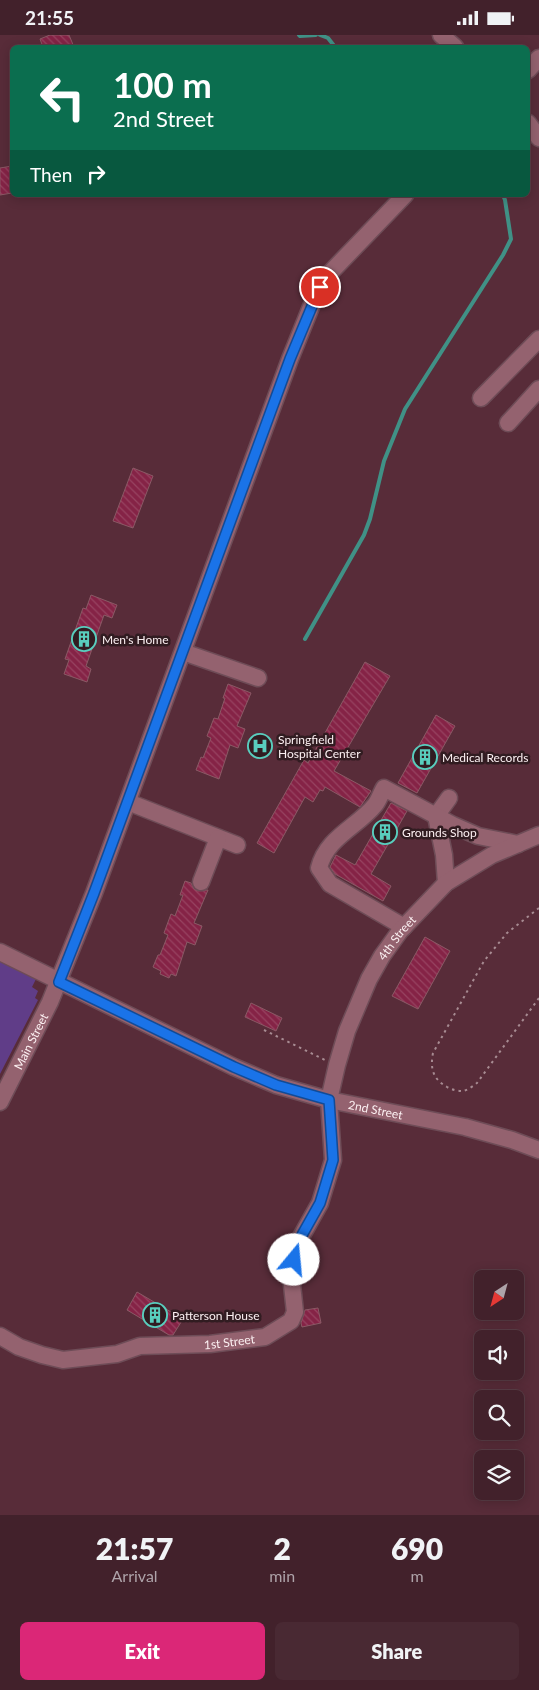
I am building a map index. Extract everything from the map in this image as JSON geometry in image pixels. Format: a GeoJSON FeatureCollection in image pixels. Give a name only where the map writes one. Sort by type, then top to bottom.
{"type":"FeatureCollection","features":[{"type":"Feature","properties":{"kind":"street"},"geometry":{"type":"LineString","coordinates":[[441,35],[452,45]]}},
{"type":"Feature","properties":{"kind":"street"},"geometry":{"type":"LineString","coordinates":[[530,68],[539,58]]}},
{"type":"Feature","properties":{"kind":"street"},"geometry":{"type":"LineString","coordinates":[[530,126],[539,138]]}},
{"type":"Feature","properties":{"kind":"street","name":"Main Street"},"geometry":{"type":"LineString","coordinates":[[0,1102],[33,1039],[59,982],[94,893],[290,359],[320,287],[403,197]]}},
{"type":"Feature","properties":{"kind":"street"},"geometry":{"type":"LineString","coordinates":[[482,398],[539,339]]}},
{"type":"Feature","properties":{"kind":"street"},"geometry":{"type":"LineString","coordinates":[[508,423],[536,393]]}},
{"type":"Feature","properties":{"kind":"street"},"geometry":{"type":"LineString","coordinates":[[183,652],[258,678]]}},
{"type":"Feature","properties":{"kind":"street"},"geometry":{"type":"LineString","coordinates":[[404,927],[330,884],[319,867],[327,847],[375,805],[384,788],[478,836],[518,844]]}},
{"type":"Feature","properties":{"kind":"street"},"geometry":{"type":"LineString","coordinates":[[446,883],[444,855],[436,816],[449,798]]}},
{"type":"Feature","properties":{"kind":"street"},"geometry":{"type":"LineString","coordinates":[[128,802],[237,845]]}},
{"type":"Feature","properties":{"kind":"street","name":"4th Street"},"geometry":{"type":"LineString","coordinates":[[329,1100],[347,1031],[369,979],[382,956],[404,927],[446,883],[492,855],[539,835]]}},
{"type":"Feature","properties":{"kind":"street"},"geometry":{"type":"LineString","coordinates":[[201,882],[218,837]]}},
{"type":"Feature","properties":{"kind":"street","name":"2nd Street"},"geometry":{"type":"LineString","coordinates":[[0,952],[234,1067],[276,1085],[329,1100],[466,1127],[539,1150]]}},
{"type":"Feature","properties":{"kind":"street","name":"1st Street"},"geometry":{"type":"LineString","coordinates":[[0,1336],[19,1347],[63,1360],[117,1354],[140,1346],[210,1344],[265,1337],[291,1321],[295,1312],[292,1276],[297,1244],[320,1203],[333,1160],[329,1100]]}},
{"type":"Feature","properties":{"kind":"path"},"geometry":{"type":"LineString","coordinates":[[539,908],[507,933],[484,961],[433,1053],[431,1063],[434,1076],[440,1083],[452,1090],[463,1091],[477,1083],[539,998]]}},
{"type":"Feature","properties":{"kind":"path"},"geometry":{"type":"LineString","coordinates":[[264,1030],[337,1065]]}},
{"type":"Feature","properties":{"kind":"shaded area"},"geometry":{"type":"Polygon","coordinates":[[[0,959],[36,979],[32,987],[38,991],[35,998],[38,1000],[0,1074],[0,959]]]}},
{"type":"Feature","properties":{"kind":"building"},"geometry":{"type":"Polygon","coordinates":[[[50,35],[69,35],[73,45],[42,45],[40,39],[50,35]]]}},
{"type":"Feature","properties":{"kind":"building"},"geometry":{"type":"Polygon","coordinates":[[[10,166],[10,193],[0,195],[0,168],[10,166]]]}},
{"type":"Feature","properties":{"kind":"building"},"geometry":{"type":"Polygon","coordinates":[[[133,468],[153,476],[133,528],[113,521],[133,468]]]}},
{"type":"Feature","properties":{"kind":"building","name":"Men's Home"},"geometry":{"type":"Polygon","coordinates":[[[91,595],[117,605],[112,618],[104,615],[86,666],[91,669],[87,682],[64,674],[69,660],[65,659],[83,608],[86,609],[91,595]]]}},
{"type":"Feature","properties":{"kind":"building"},"geometry":{"type":"Polygon","coordinates":[[[365,662],[390,676],[334,771],[371,791],[360,807],[325,787],[323,791],[320,790],[313,802],[305,797],[274,853],[257,843],[304,760],[308,763],[365,662]]]}},
{"type":"Feature","properties":{"kind":"building"},"geometry":{"type":"Polygon","coordinates":[[[228,684],[251,693],[237,726],[245,729],[238,748],[230,745],[219,779],[196,770],[211,738],[207,736],[214,718],[218,719],[228,684]]]}},
{"type":"Feature","properties":{"kind":"building","name":"Medical Records"},"geometry":{"type":"Polygon","coordinates":[[[436,715],[455,726],[417,793],[398,783],[436,715]]]}},
{"type":"Feature","properties":{"kind":"building","name":"Grounds Shop"},"geometry":{"type":"Polygon","coordinates":[[[391,803],[407,811],[371,874],[391,886],[383,901],[335,874],[330,867],[336,855],[355,865],[391,803]]]}},
{"type":"Feature","properties":{"kind":"building"},"geometry":{"type":"Polygon","coordinates":[[[185,881],[191,883],[194,889],[198,891],[208,890],[194,923],[202,926],[195,945],[187,942],[176,976],[171,974],[169,978],[160,974],[161,971],[153,967],[168,935],[164,933],[171,914],[175,916],[183,895],[180,895],[185,881]]]}},
{"type":"Feature","properties":{"kind":"building"},"geometry":{"type":"Polygon","coordinates":[[[425,937],[450,951],[418,1009],[392,996],[425,937]]]}},
{"type":"Feature","properties":{"kind":"building"},"geometry":{"type":"Polygon","coordinates":[[[251,1003],[282,1018],[276,1031],[245,1017],[251,1003]]]}},
{"type":"Feature","properties":{"kind":"building","name":"Patterson House"},"geometry":{"type":"Polygon","coordinates":[[[137,1292],[183,1319],[173,1335],[169,1335],[127,1310],[137,1292]]]}},
{"type":"Feature","properties":{"kind":"building"},"geometry":{"type":"Polygon","coordinates":[[[318,1308],[321,1323],[302,1327],[301,1323],[305,1310],[318,1308]]]}},
{"type":"Feature","properties":{"kind":"waterway"},"geometry":{"type":"LineString","coordinates":[[299,35],[316,35]]}},
{"type":"Feature","properties":{"kind":"waterway"},"geometry":{"type":"LineString","coordinates":[[320,35],[328,38],[333,45]]}},
{"type":"Feature","properties":{"kind":"waterway"},"geometry":{"type":"LineString","coordinates":[[305,639],[364,535],[370,519],[384,461],[405,409],[503,255],[511,239],[504,197]]}},
{"type":"Feature","properties":{"kind":"place","name":"Men's Home"},"geometry":{"type":"Point","coordinates":[84,639]}},
{"type":"Feature","properties":{"kind":"place","name":"Springfield Hospital Center"},"geometry":{"type":"Point","coordinates":[260,746]}},
{"type":"Feature","properties":{"kind":"place","name":"Medical Records"},"geometry":{"type":"Point","coordinates":[425,757]}},
{"type":"Feature","properties":{"kind":"place","name":"Grounds Shop"},"geometry":{"type":"Point","coordinates":[385,832]}},
{"type":"Feature","properties":{"kind":"place","name":"Patterson House"},"geometry":{"type":"Point","coordinates":[155,1315]}},
{"type":"Feature","properties":{"kind":"route"},"geometry":{"type":"LineString","coordinates":[[294,1260],[297,1244],[320,1203],[333,1160],[329,1100],[276,1085],[234,1067],[59,982],[94,893],[290,359],[320,287]]}}]}
